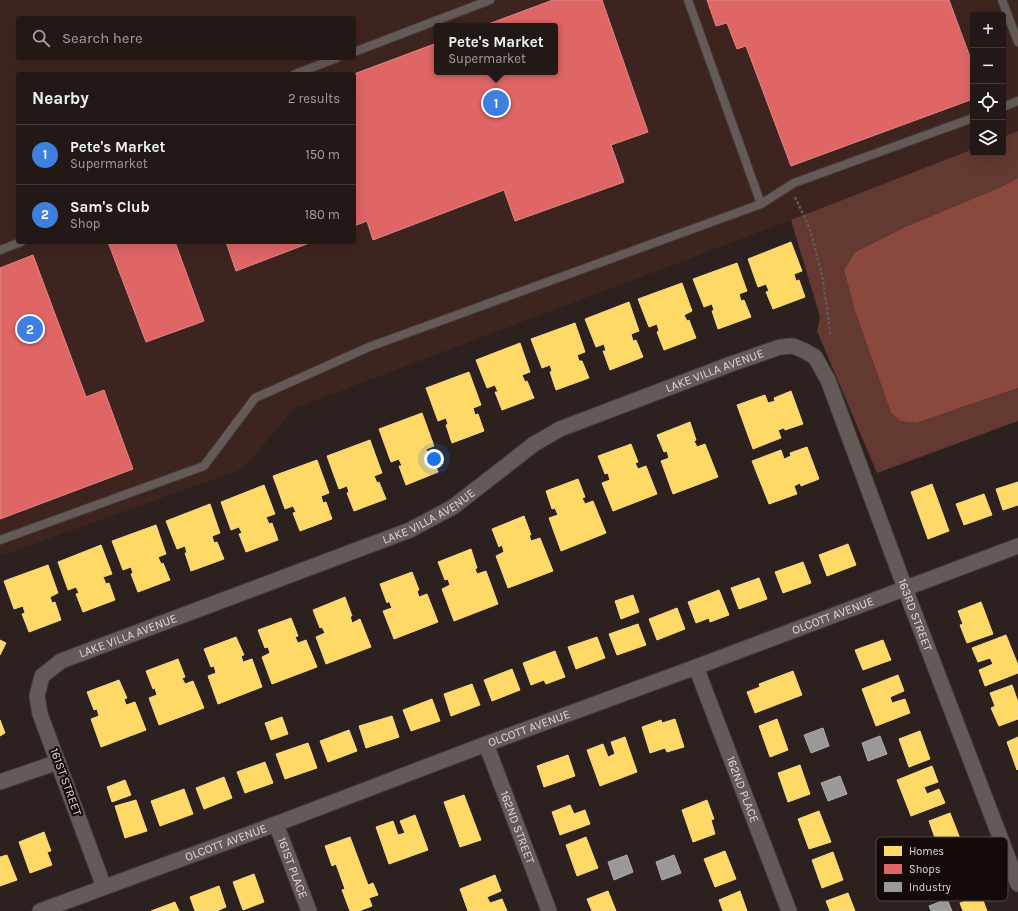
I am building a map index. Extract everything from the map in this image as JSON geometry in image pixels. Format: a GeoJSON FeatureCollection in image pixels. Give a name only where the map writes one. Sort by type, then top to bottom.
{"type":"FeatureCollection","features":[{"type":"Feature","properties":{"kind":"street","name":"LAKE VILLA AVENUE"},"geometry":{"type":"LineString","coordinates":[[42,676],[61,661],[410,530],[453,507],[534,444],[560,429],[780,347],[793,346],[805,351]]}},
{"type":"Feature","properties":{"kind":"street","name":"163RD STREET"},"geometry":{"type":"LineString","coordinates":[[805,351],[815,356],[828,380],[905,588],[1000,837]]}},
{"type":"Feature","properties":{"kind":"street","name":"OLCOTT AVENUE"},"geometry":{"type":"LineString","coordinates":[[50,909],[104,887],[1018,546]]}},
{"type":"Feature","properties":{"kind":"street","name":"162ND PLACE"},"geometry":{"type":"LineString","coordinates":[[696,667],[789,911]]}},
{"type":"Feature","properties":{"kind":"street","name":"161ST STREET"},"geometry":{"type":"LineString","coordinates":[[42,676],[37,696],[40,714],[104,887]]}},
{"type":"Feature","properties":{"kind":"street","name":"162ND STREET"},"geometry":{"type":"LineString","coordinates":[[486,744],[549,911]]}},
{"type":"Feature","properties":{"kind":"street"},"geometry":{"type":"LineString","coordinates":[[0,782],[58,762]]}},
{"type":"Feature","properties":{"kind":"street","name":"161ST PLACE"},"geometry":{"type":"LineString","coordinates":[[276,824],[309,911]]}},
{"type":"Feature","properties":{"kind":"street","name":"163RD STREET"},"geometry":{"type":"LineString","coordinates":[[1008,858],[1018,884]]}},
{"type":"Feature","properties":{"kind":"lane"},"geometry":{"type":"LineString","coordinates":[[356,51],[490,0]]}},
{"type":"Feature","properties":{"kind":"lane"},"geometry":{"type":"LineString","coordinates":[[688,0],[761,204]]}},
{"type":"Feature","properties":{"kind":"lane"},"geometry":{"type":"LineString","coordinates":[[1002,0],[1018,42]]}},
{"type":"Feature","properties":{"kind":"lane"},"geometry":{"type":"LineString","coordinates":[[300,72],[332,60]]}},
{"type":"Feature","properties":{"kind":"lane"},"geometry":{"type":"LineString","coordinates":[[1006,106],[1018,101]]}},
{"type":"Feature","properties":{"kind":"lane"},"geometry":{"type":"LineString","coordinates":[[0,540],[204,466],[255,398],[369,347],[761,204],[794,183],[970,119]]}},
{"type":"Feature","properties":{"kind":"lane"},"geometry":{"type":"LineString","coordinates":[[0,250],[16,244]]}},
{"type":"Feature","properties":{"kind":"path"},"geometry":{"type":"LineString","coordinates":[[789,186],[810,229],[822,275],[831,336]]}},
{"type":"Feature","properties":{"kind":"shaded area"},"geometry":{"type":"Polygon","coordinates":[[[0,0],[1018,0],[1018,131],[1006,136],[1006,12],[970,12],[970,150],[791,220],[295,408],[242,469],[0,556],[0,0]]]}},
{"type":"Feature","properties":{"kind":"shaded area"},"geometry":{"type":"Polygon","coordinates":[[[1018,131],[1018,178],[1001,187],[905,227],[855,252],[844,270],[855,311],[891,413],[900,421],[916,423],[1018,388],[1018,421],[877,473],[817,331],[820,317],[791,220],[970,150],[970,156],[1006,156],[1006,136],[1018,131]]]}},
{"type":"Feature","properties":{"kind":"shaded area"},"geometry":{"type":"Polygon","coordinates":[[[1018,178],[1018,388],[916,423],[900,421],[891,413],[855,311],[844,270],[855,252],[905,227],[1001,187],[1018,178]]]}},
{"type":"Feature","properties":{"kind":"building: Homes"},"geometry":{"type":"Polygon","coordinates":[[[791,242],[802,271],[794,274],[796,281],[799,280],[805,297],[773,309],[766,292],[769,291],[766,284],[758,287],[748,259],[791,242]]]}},
{"type":"Feature","properties":{"kind":"building: Homes"},"geometry":{"type":"Polygon","coordinates":[[[737,263],[747,291],[739,294],[741,301],[744,300],[751,317],[718,329],[712,311],[714,310],[712,304],[704,307],[693,279],[737,263]]]}},
{"type":"Feature","properties":{"kind":"building: Homes"},"geometry":{"type":"Polygon","coordinates":[[[682,283],[692,311],[684,315],[687,321],[689,320],[696,338],[664,350],[657,332],[659,331],[657,324],[649,327],[638,299],[682,283]]]}},
{"type":"Feature","properties":{"kind":"building: Homes"},"geometry":{"type":"Polygon","coordinates":[[[629,302],[639,331],[631,334],[633,341],[636,340],[643,357],[610,370],[603,351],[606,351],[604,344],[596,347],[585,319],[629,302]]]}},
{"type":"Feature","properties":{"kind":"building: Homes"},"geometry":{"type":"Polygon","coordinates":[[[575,323],[585,352],[577,355],[579,361],[582,361],[589,378],[556,390],[550,372],[552,371],[550,365],[542,368],[531,339],[575,323]]]}},
{"type":"Feature","properties":{"kind":"building: Homes"},"geometry":{"type":"Polygon","coordinates":[[[520,343],[530,372],[522,375],[525,382],[527,381],[534,398],[502,410],[495,392],[498,392],[495,385],[487,388],[476,360],[520,343]]]}},
{"type":"Feature","properties":{"kind":"building: Homes"},"geometry":{"type":"Polygon","coordinates":[[[469,372],[481,405],[473,408],[475,415],[478,414],[484,431],[452,443],[446,425],[448,424],[446,418],[438,421],[426,388],[469,372]]]}},
{"type":"Feature","properties":{"kind":"building: Homes"},"geometry":{"type":"Polygon","coordinates":[[[791,391],[803,424],[785,430],[784,428],[778,430],[781,438],[753,449],[737,405],[765,395],[768,403],[775,401],[774,398],[791,391]]]}},
{"type":"Feature","properties":{"kind":"building: Homes"},"geometry":{"type":"Polygon","coordinates":[[[422,413],[434,446],[426,449],[429,456],[431,455],[438,472],[406,485],[399,466],[402,466],[399,459],[391,462],[379,429],[422,413]]]}},
{"type":"Feature","properties":{"kind":"building: Homes"},"geometry":{"type":"Polygon","coordinates":[[[690,422],[696,440],[694,441],[697,447],[705,444],[718,477],[673,494],[661,461],[669,458],[667,451],[664,452],[657,435],[690,422]]]}},
{"type":"Feature","properties":{"kind":"building: Homes"},"geometry":{"type":"Polygon","coordinates":[[[370,440],[382,473],[374,476],[377,483],[379,482],[386,499],[354,511],[347,493],[349,492],[347,486],[339,489],[327,456],[370,440]]]}},
{"type":"Feature","properties":{"kind":"building: Homes"},"geometry":{"type":"Polygon","coordinates":[[[631,444],[638,462],[635,463],[638,469],[646,466],[657,494],[613,511],[602,483],[610,480],[608,473],[605,474],[598,456],[631,444]]]}},
{"type":"Feature","properties":{"kind":"building: Homes"},"geometry":{"type":"Polygon","coordinates":[[[807,447],[819,479],[801,486],[800,483],[794,486],[797,494],[769,504],[752,461],[781,450],[784,459],[791,456],[790,453],[807,447]]]}},
{"type":"Feature","properties":{"kind":"building: Homes"},"geometry":{"type":"Polygon","coordinates":[[[317,460],[329,493],[321,496],[323,503],[326,502],[332,519],[300,531],[293,513],[296,512],[293,506],[285,509],[273,476],[317,460]]]}},
{"type":"Feature","properties":{"kind":"building: Homes"},"geometry":{"type":"Polygon","coordinates":[[[578,479],[585,497],[582,498],[585,504],[593,501],[606,533],[561,551],[549,518],[558,515],[555,508],[552,509],[546,491],[578,479]]]}},
{"type":"Feature","properties":{"kind":"building: Homes"},"geometry":{"type":"Polygon","coordinates":[[[1018,482],[1018,505],[1003,510],[996,489],[1018,482]]]}},
{"type":"Feature","properties":{"kind":"building: Homes"},"geometry":{"type":"Polygon","coordinates":[[[932,484],[949,531],[928,539],[911,492],[932,484]]]}},
{"type":"Feature","properties":{"kind":"building: Homes"},"geometry":{"type":"Polygon","coordinates":[[[264,485],[275,514],[266,517],[269,524],[272,523],[278,540],[246,552],[239,534],[242,533],[239,527],[231,530],[221,502],[264,485]]]}},
{"type":"Feature","properties":{"kind":"building: Homes"},"geometry":{"type":"Polygon","coordinates":[[[984,494],[992,515],[964,525],[956,504],[984,494]]]}},
{"type":"Feature","properties":{"kind":"building: Homes"},"geometry":{"type":"Polygon","coordinates":[[[210,504],[220,533],[212,536],[214,543],[217,542],[224,559],[191,571],[185,553],[187,553],[185,546],[177,549],[166,521],[210,504]]]}},
{"type":"Feature","properties":{"kind":"building: Homes"},"geometry":{"type":"Polygon","coordinates":[[[524,516],[531,535],[529,535],[531,541],[540,538],[553,571],[508,588],[496,556],[504,552],[502,545],[499,547],[492,529],[524,516]]]}},
{"type":"Feature","properties":{"kind":"building: Homes"},"geometry":{"type":"Polygon","coordinates":[[[156,525],[166,554],[158,557],[161,564],[163,563],[170,580],[138,592],[131,574],[133,573],[131,567],[123,570],[112,541],[156,525]]]}},
{"type":"Feature","properties":{"kind":"building: Homes"},"geometry":{"type":"Polygon","coordinates":[[[848,544],[856,565],[827,576],[819,555],[848,544]]]}},
{"type":"Feature","properties":{"kind":"building: Homes"},"geometry":{"type":"Polygon","coordinates":[[[101,545],[112,574],[103,577],[106,584],[109,583],[115,600],[83,612],[76,594],[79,593],[76,587],[68,590],[58,562],[101,545]]]}},
{"type":"Feature","properties":{"kind":"building: Homes"},"geometry":{"type":"Polygon","coordinates":[[[471,549],[477,568],[475,569],[477,574],[486,571],[498,604],[454,621],[442,589],[450,585],[448,579],[445,580],[438,562],[471,549]]]}},
{"type":"Feature","properties":{"kind":"building: Homes"},"geometry":{"type":"Polygon","coordinates":[[[803,562],[811,583],[783,593],[775,572],[803,562]]]}},
{"type":"Feature","properties":{"kind":"building: Homes"},"geometry":{"type":"Polygon","coordinates":[[[48,565],[58,593],[50,597],[52,603],[55,602],[61,620],[29,632],[22,614],[25,613],[23,606],[14,609],[4,581],[48,565]]]}},
{"type":"Feature","properties":{"kind":"building: Homes"},"geometry":{"type":"Polygon","coordinates":[[[412,572],[419,590],[417,591],[419,597],[427,594],[438,622],[394,639],[383,611],[392,608],[389,601],[387,603],[380,584],[412,572]]]}},
{"type":"Feature","properties":{"kind":"building: Homes"},"geometry":{"type":"Polygon","coordinates":[[[759,578],[767,599],[739,609],[731,588],[759,578]]]}},
{"type":"Feature","properties":{"kind":"building: Homes"},"geometry":{"type":"Polygon","coordinates":[[[719,590],[729,615],[710,622],[709,618],[696,623],[688,602],[719,590]]]}},
{"type":"Feature","properties":{"kind":"building: Homes"},"geometry":{"type":"Polygon","coordinates":[[[633,595],[639,612],[621,619],[615,601],[633,595]]]}},
{"type":"Feature","properties":{"kind":"building: Homes"},"geometry":{"type":"Polygon","coordinates":[[[345,597],[352,616],[350,616],[352,623],[360,619],[371,647],[326,664],[316,637],[325,633],[322,627],[320,628],[313,610],[345,597]]]}},
{"type":"Feature","properties":{"kind":"building: Homes"},"geometry":{"type":"Polygon","coordinates":[[[981,602],[993,634],[967,643],[960,625],[963,624],[958,611],[981,602]]]}},
{"type":"Feature","properties":{"kind":"building: Homes"},"geometry":{"type":"Polygon","coordinates":[[[677,608],[685,629],[657,640],[649,619],[677,608]]]}},
{"type":"Feature","properties":{"kind":"building: Homes"},"geometry":{"type":"Polygon","coordinates":[[[291,618],[298,636],[295,637],[298,643],[306,640],[317,667],[272,684],[262,657],[270,653],[268,647],[265,648],[258,630],[291,618]]]}},
{"type":"Feature","properties":{"kind":"building: Homes"},"geometry":{"type":"Polygon","coordinates":[[[638,624],[646,645],[617,655],[609,634],[638,624]]]}},
{"type":"Feature","properties":{"kind":"building: Homes"},"geometry":{"type":"Polygon","coordinates":[[[1006,635],[1018,665],[1018,673],[985,686],[979,670],[993,664],[990,658],[978,662],[972,648],[1006,635]]]}},
{"type":"Feature","properties":{"kind":"building: Homes"},"geometry":{"type":"Polygon","coordinates":[[[236,637],[244,655],[241,656],[243,662],[252,659],[262,687],[218,704],[208,676],[216,673],[214,666],[211,667],[204,649],[236,637]]]}},
{"type":"Feature","properties":{"kind":"building: Homes"},"geometry":{"type":"Polygon","coordinates":[[[597,637],[605,658],[576,669],[568,647],[597,637]]]}},
{"type":"Feature","properties":{"kind":"building: Homes"},"geometry":{"type":"Polygon","coordinates":[[[0,640],[6,643],[0,655],[0,640]]]}},
{"type":"Feature","properties":{"kind":"building: Homes"},"geometry":{"type":"Polygon","coordinates":[[[883,640],[891,660],[863,670],[855,650],[883,640]]]}},
{"type":"Feature","properties":{"kind":"building: Homes"},"geometry":{"type":"Polygon","coordinates":[[[555,651],[565,677],[546,684],[544,680],[531,685],[523,663],[555,651]]]}},
{"type":"Feature","properties":{"kind":"building: Homes"},"geometry":{"type":"Polygon","coordinates":[[[178,659],[185,677],[182,678],[185,684],[193,681],[204,708],[159,725],[149,698],[157,695],[146,671],[178,659]]]}},
{"type":"Feature","properties":{"kind":"building: Homes"},"geometry":{"type":"Polygon","coordinates":[[[512,669],[520,690],[492,701],[484,680],[512,669]]]}},
{"type":"Feature","properties":{"kind":"building: Homes"},"geometry":{"type":"Polygon","coordinates":[[[793,671],[802,695],[755,713],[747,692],[760,687],[759,684],[793,671]]]}},
{"type":"Feature","properties":{"kind":"building: Homes"},"geometry":{"type":"Polygon","coordinates":[[[898,675],[904,691],[890,697],[892,703],[905,699],[910,713],[876,726],[862,689],[898,675]]]}},
{"type":"Feature","properties":{"kind":"building: Homes"},"geometry":{"type":"Polygon","coordinates":[[[119,680],[127,698],[124,699],[126,705],[135,702],[146,730],[101,747],[91,719],[99,716],[97,709],[94,710],[87,692],[119,680]]]}},
{"type":"Feature","properties":{"kind":"building: Homes"},"geometry":{"type":"Polygon","coordinates":[[[472,684],[480,705],[451,716],[444,694],[472,684]]]}},
{"type":"Feature","properties":{"kind":"building: Homes"},"geometry":{"type":"Polygon","coordinates":[[[1012,685],[1018,702],[1018,719],[999,726],[991,708],[995,706],[990,693],[1012,685]]]}},
{"type":"Feature","properties":{"kind":"building: Homes"},"geometry":{"type":"Polygon","coordinates":[[[432,699],[440,721],[411,731],[403,710],[432,699]]]}},
{"type":"Feature","properties":{"kind":"building: Homes"},"geometry":{"type":"Polygon","coordinates":[[[392,716],[399,737],[366,748],[359,726],[392,716]]]}},
{"type":"Feature","properties":{"kind":"building: Homes"},"geometry":{"type":"Polygon","coordinates":[[[282,717],[288,734],[271,740],[265,723],[282,717]]]}},
{"type":"Feature","properties":{"kind":"building: Homes"},"geometry":{"type":"Polygon","coordinates":[[[675,719],[684,747],[667,752],[665,748],[650,753],[642,727],[661,720],[662,723],[675,719]]]}},
{"type":"Feature","properties":{"kind":"building: Homes"},"geometry":{"type":"Polygon","coordinates":[[[777,719],[788,750],[770,757],[759,726],[777,719]]]}},
{"type":"Feature","properties":{"kind":"building: Homes"},"geometry":{"type":"Polygon","coordinates":[[[0,720],[5,733],[0,736],[0,720]]]}},
{"type":"Feature","properties":{"kind":"building: Homes"},"geometry":{"type":"Polygon","coordinates":[[[349,730],[357,751],[328,762],[320,741],[349,730]]]}},
{"type":"Feature","properties":{"kind":"building: Homes"},"geometry":{"type":"Polygon","coordinates":[[[920,731],[930,759],[909,767],[899,739],[920,731]]]}},
{"type":"Feature","properties":{"kind":"building: Homes"},"geometry":{"type":"Polygon","coordinates":[[[625,737],[637,772],[600,786],[587,750],[603,744],[608,757],[615,754],[611,742],[625,737]]]}},
{"type":"Feature","properties":{"kind":"building: Homes"},"geometry":{"type":"Polygon","coordinates":[[[1018,737],[1018,769],[1017,770],[1007,742],[1018,737]]]}},
{"type":"Feature","properties":{"kind":"building: Homes"},"geometry":{"type":"Polygon","coordinates":[[[308,743],[317,768],[285,779],[276,754],[308,743]]]}},
{"type":"Feature","properties":{"kind":"building: Homes"},"geometry":{"type":"Polygon","coordinates":[[[568,755],[575,776],[544,787],[537,766],[568,755]]]}},
{"type":"Feature","properties":{"kind":"building: Homes"},"geometry":{"type":"Polygon","coordinates":[[[265,762],[273,783],[245,793],[237,772],[265,762]]]}},
{"type":"Feature","properties":{"kind":"building: Homes"},"geometry":{"type":"Polygon","coordinates":[[[800,765],[810,794],[788,802],[778,773],[800,765]]]}},
{"type":"Feature","properties":{"kind":"building: Homes"},"geometry":{"type":"Polygon","coordinates":[[[932,766],[938,782],[924,787],[927,794],[939,789],[945,803],[911,816],[897,780],[932,766]]]}},
{"type":"Feature","properties":{"kind":"building: Homes"},"geometry":{"type":"Polygon","coordinates":[[[224,777],[232,798],[204,809],[196,788],[224,777]]]}},
{"type":"Feature","properties":{"kind":"building: Homes"},"geometry":{"type":"Polygon","coordinates":[[[125,780],[131,795],[112,802],[107,787],[125,780]]]}},
{"type":"Feature","properties":{"kind":"building: Homes"},"geometry":{"type":"Polygon","coordinates":[[[184,789],[193,814],[160,826],[151,801],[184,789]]]}},
{"type":"Feature","properties":{"kind":"building: Homes"},"geometry":{"type":"Polygon","coordinates":[[[464,795],[481,840],[460,847],[444,802],[464,795]]]}},
{"type":"Feature","properties":{"kind":"building: Homes"},"geometry":{"type":"Polygon","coordinates":[[[136,800],[147,831],[125,838],[115,806],[136,800]]]}},
{"type":"Feature","properties":{"kind":"building: Homes"},"geometry":{"type":"Polygon","coordinates":[[[707,800],[714,819],[711,820],[715,834],[693,842],[682,810],[707,800]]]}},
{"type":"Feature","properties":{"kind":"building: Homes"},"geometry":{"type":"Polygon","coordinates":[[[570,805],[574,814],[585,810],[590,824],[560,835],[552,812],[570,805]]]}},
{"type":"Feature","properties":{"kind":"building: Homes"},"geometry":{"type":"Polygon","coordinates":[[[819,811],[831,842],[809,849],[798,819],[819,811]]]}},
{"type":"Feature","properties":{"kind":"building: Homes"},"geometry":{"type":"Polygon","coordinates":[[[950,813],[959,837],[935,837],[929,821],[950,813]]]}},
{"type":"Feature","properties":{"kind":"building: Homes"},"geometry":{"type":"Polygon","coordinates":[[[415,815],[428,850],[389,864],[376,827],[393,821],[398,835],[405,833],[400,821],[415,815]]]}},
{"type":"Feature","properties":{"kind":"building: Homes"},"geometry":{"type":"Polygon","coordinates":[[[44,832],[51,851],[47,852],[52,865],[30,873],[19,842],[44,832]]]}},
{"type":"Feature","properties":{"kind":"building: Homes"},"geometry":{"type":"Polygon","coordinates":[[[350,837],[368,885],[373,883],[378,895],[369,898],[372,906],[359,911],[350,911],[342,890],[345,889],[336,864],[332,866],[325,846],[350,837]]]}},
{"type":"Feature","properties":{"kind":"building: Homes"},"geometry":{"type":"Polygon","coordinates":[[[586,837],[598,868],[577,876],[566,845],[586,837]]]}},
{"type":"Feature","properties":{"kind":"building: Homes"},"geometry":{"type":"Polygon","coordinates":[[[725,851],[736,879],[715,887],[704,859],[725,851]]]}},
{"type":"Feature","properties":{"kind":"building: Homes"},"geometry":{"type":"Polygon","coordinates":[[[833,852],[843,880],[822,888],[812,860],[833,852]]]}},
{"type":"Feature","properties":{"kind":"building: Homes"},"geometry":{"type":"Polygon","coordinates":[[[7,855],[17,880],[0,886],[0,857],[7,855]]]}},
{"type":"Feature","properties":{"kind":"building: Homes"},"geometry":{"type":"Polygon","coordinates":[[[254,874],[264,902],[243,910],[233,882],[254,874]]]}},
{"type":"Feature","properties":{"kind":"building: Homes"},"geometry":{"type":"Polygon","coordinates":[[[495,875],[501,891],[487,897],[490,903],[502,899],[507,911],[468,911],[460,889],[495,875]]]}},
{"type":"Feature","properties":{"kind":"building: Homes"},"geometry":{"type":"Polygon","coordinates":[[[219,886],[226,907],[217,911],[195,911],[190,897],[219,886]]]}},
{"type":"Feature","properties":{"kind":"building: Homes"},"geometry":{"type":"Polygon","coordinates":[[[608,891],[616,911],[592,911],[587,899],[608,891]]]}},
{"type":"Feature","properties":{"kind":"building: Homes"},"geometry":{"type":"Polygon","coordinates":[[[740,891],[747,911],[723,911],[719,900],[740,891]]]}},
{"type":"Feature","properties":{"kind":"building: Homes"},"geometry":{"type":"Polygon","coordinates":[[[848,893],[855,911],[830,911],[826,901],[848,893]]]}},
{"type":"Feature","properties":{"kind":"building: Homes"},"geometry":{"type":"Polygon","coordinates":[[[965,901],[983,901],[987,911],[963,911],[960,903],[965,901]]]}},
{"type":"Feature","properties":{"kind":"building: Homes"},"geometry":{"type":"Polygon","coordinates":[[[175,902],[179,911],[151,911],[175,902]]]}},
{"type":"Feature","properties":{"kind":"building: Shops"},"geometry":{"type":"Polygon","coordinates":[[[553,0],[602,0],[648,132],[611,145],[624,182],[515,221],[504,190],[373,240],[367,221],[356,225],[356,73],[434,44],[434,75],[558,75],[558,23],[491,23],[553,0]]]}},
{"type":"Feature","properties":{"kind":"building: Shops"},"geometry":{"type":"Polygon","coordinates":[[[707,0],[949,0],[970,57],[970,100],[791,166],[746,46],[737,49],[727,23],[716,26],[707,0]]]}},
{"type":"Feature","properties":{"kind":"building: Shops"},"geometry":{"type":"Polygon","coordinates":[[[109,244],[176,244],[204,321],[146,342],[109,244]]]}},
{"type":"Feature","properties":{"kind":"building: Shops"},"geometry":{"type":"Polygon","coordinates":[[[227,244],[307,244],[236,271],[227,244]]]}},
{"type":"Feature","properties":{"kind":"building: Shops"},"geometry":{"type":"Polygon","coordinates":[[[33,255],[86,397],[104,390],[133,469],[0,519],[0,268],[33,255]]]}},
{"type":"Feature","properties":{"kind":"building: Industry"},"geometry":{"type":"Polygon","coordinates":[[[823,728],[829,746],[811,753],[804,735],[823,728]]]}},
{"type":"Feature","properties":{"kind":"building: Industry"},"geometry":{"type":"Polygon","coordinates":[[[880,736],[887,754],[868,761],[862,743],[880,736]]]}},
{"type":"Feature","properties":{"kind":"building: Industry"},"geometry":{"type":"Polygon","coordinates":[[[840,776],[847,794],[828,801],[821,783],[840,776]]]}},
{"type":"Feature","properties":{"kind":"building: Industry"},"geometry":{"type":"Polygon","coordinates":[[[627,855],[633,872],[614,880],[608,862],[627,855]]]}},
{"type":"Feature","properties":{"kind":"building: Industry"},"geometry":{"type":"Polygon","coordinates":[[[674,855],[681,873],[662,880],[656,862],[674,855]]]}},
{"type":"Feature","properties":{"kind":"building: Industry"},"geometry":{"type":"Polygon","coordinates":[[[942,901],[948,901],[952,911],[931,911],[929,906],[942,901]]]}},
{"type":"Feature","properties":{"kind":"place","name":"Pete's Market"},"geometry":{"type":"Point","coordinates":[496,103]}},
{"type":"Feature","properties":{"kind":"place","name":"Sam's Club"},"geometry":{"type":"Point","coordinates":[30,329]}}]}
